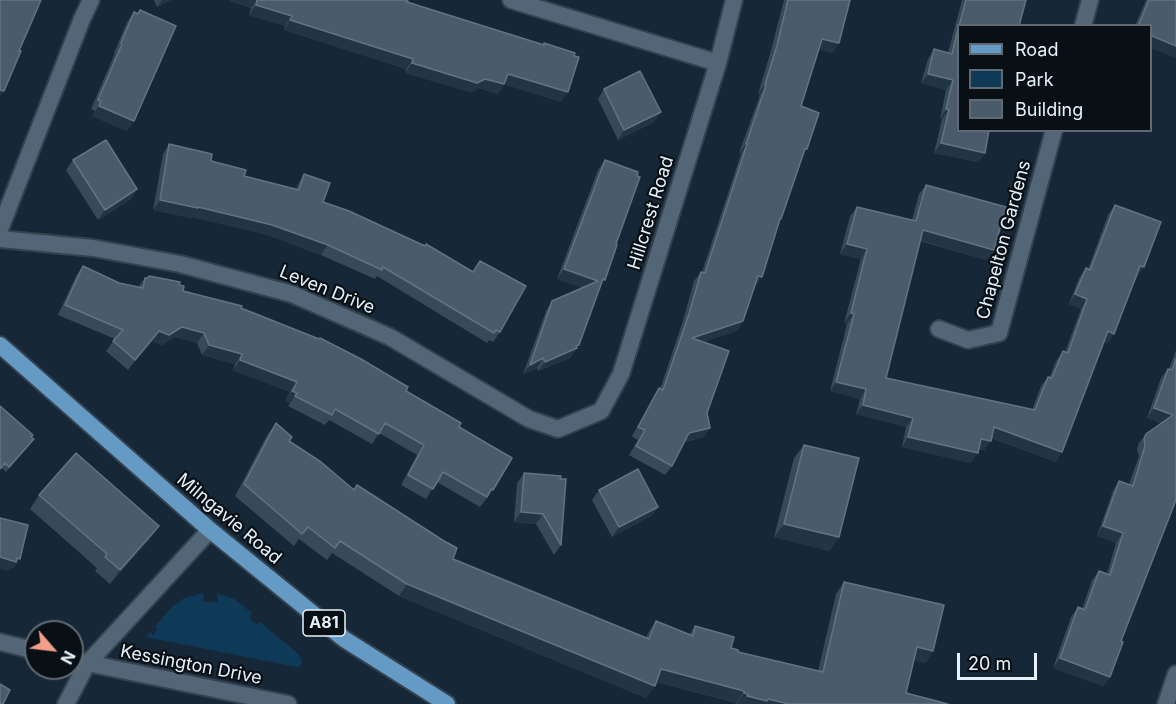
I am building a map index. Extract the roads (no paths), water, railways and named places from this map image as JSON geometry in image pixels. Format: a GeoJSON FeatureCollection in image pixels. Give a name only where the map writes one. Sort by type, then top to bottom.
{"type":"FeatureCollection","features":[{"type":"Feature","properties":{"kind":"main road","name":"Milngavie Road"},"geometry":{"type":"LineString","coordinates":[[0,345],[210,530],[344,639],[447,704]]}},
{"type":"Feature","properties":{"kind":"street"},"geometry":{"type":"LineString","coordinates":[[0,229],[91,0]]}},
{"type":"Feature","properties":{"kind":"street"},"geometry":{"type":"LineString","coordinates":[[511,0],[718,63]]}},
{"type":"Feature","properties":{"kind":"street","name":"Hillcrest Road"},"geometry":{"type":"LineString","coordinates":[[581,420],[601,411],[621,374],[718,63],[734,0]]}},
{"type":"Feature","properties":{"kind":"street"},"geometry":{"type":"LineString","coordinates":[[1084,24],[1090,0]]}},
{"type":"Feature","properties":{"kind":"street","name":"Chapelton Gardens"},"geometry":{"type":"LineString","coordinates":[[939,329],[968,340],[999,333],[1053,132]]}},
{"type":"Feature","properties":{"kind":"street","name":"Leven Drive"},"geometry":{"type":"LineString","coordinates":[[0,239],[93,248],[180,264],[292,294],[390,337],[529,419],[558,429],[581,420]]}},
{"type":"Feature","properties":{"kind":"street"},"geometry":{"type":"LineString","coordinates":[[84,657],[210,530]]}},
{"type":"Feature","properties":{"kind":"street"},"geometry":{"type":"LineString","coordinates":[[0,642],[24,648]]}},
{"type":"Feature","properties":{"kind":"street","name":"Kessington Drive"},"geometry":{"type":"LineString","coordinates":[[84,663],[288,704]]}},
{"type":"Feature","properties":{"kind":"street"},"geometry":{"type":"LineString","coordinates":[[1166,704],[1176,674]]}},
{"type":"Feature","properties":{"kind":"street"},"geometry":{"type":"LineString","coordinates":[[66,704],[73,680]]}}]}
